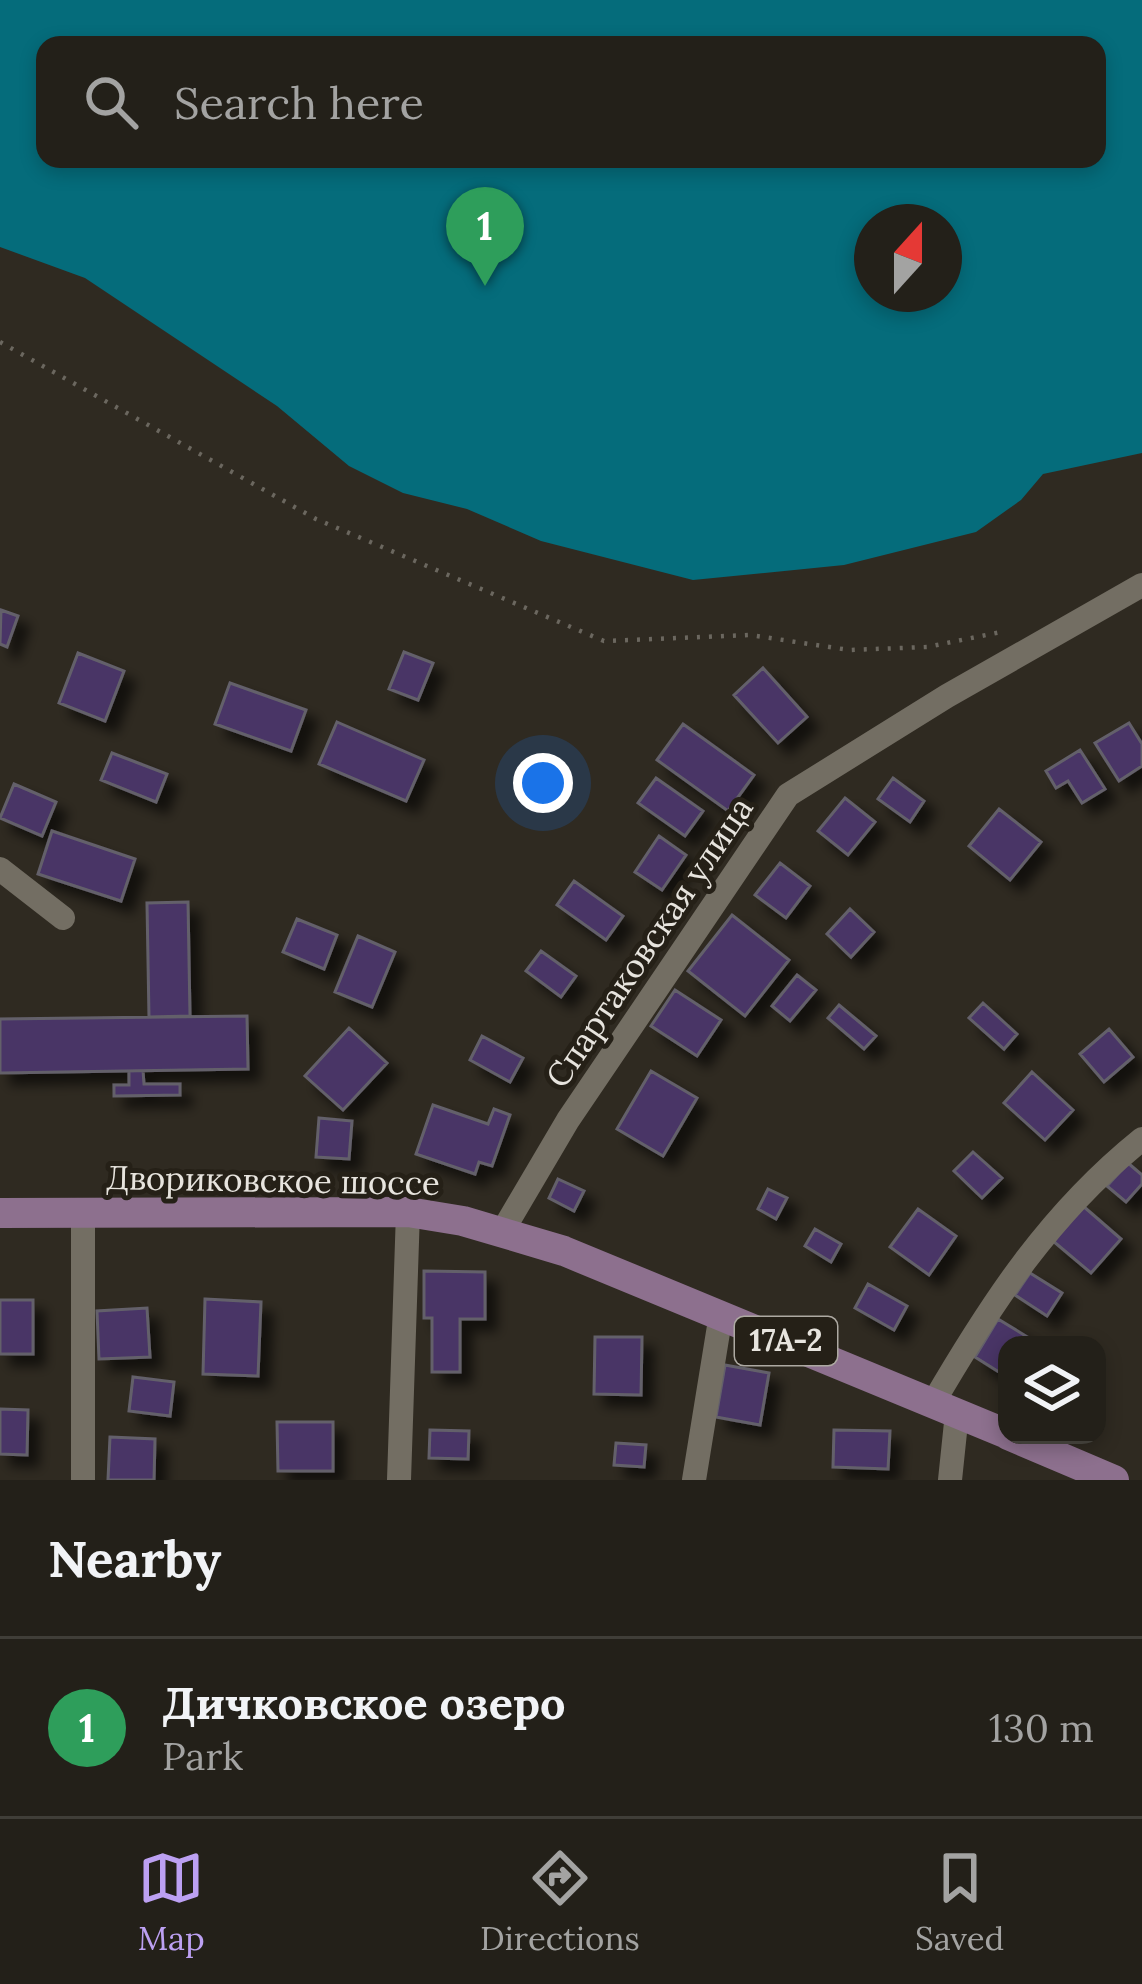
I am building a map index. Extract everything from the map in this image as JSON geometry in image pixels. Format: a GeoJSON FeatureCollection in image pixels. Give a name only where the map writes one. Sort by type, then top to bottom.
{"type":"FeatureCollection","features":[{"type":"Feature","properties":{"kind":"main road","name":"Двориковское шоссе"},"geometry":{"type":"LineString","coordinates":[[0,1213],[408,1212],[502,1232],[564,1251],[998,1431]]}},
{"type":"Feature","properties":{"kind":"main road","name":"Двориковское шоссе"},"geometry":{"type":"LineString","coordinates":[[1029,1444],[1114,1480]]}},
{"type":"Feature","properties":{"kind":"street","name":"Спартаковская улица"},"geometry":{"type":"LineString","coordinates":[[502,1232],[568,1120],[788,795],[947,696],[1142,585]]}},
{"type":"Feature","properties":{"kind":"street"},"geometry":{"type":"LineString","coordinates":[[0,869],[63,918]]}},
{"type":"Feature","properties":{"kind":"street"},"geometry":{"type":"LineString","coordinates":[[950,1480],[945,1408],[999,1290],[1098,1174],[1142,1139]]}},
{"type":"Feature","properties":{"kind":"street"},"geometry":{"type":"LineString","coordinates":[[399,1480],[408,1212]]}},
{"type":"Feature","properties":{"kind":"street"},"geometry":{"type":"LineString","coordinates":[[83,1213],[83,1480]]}},
{"type":"Feature","properties":{"kind":"street"},"geometry":{"type":"LineString","coordinates":[[694,1480],[721,1314]]}},
{"type":"Feature","properties":{"kind":"path"},"geometry":{"type":"LineString","coordinates":[[0,342],[316,518],[493,598],[604,641],[750,635],[849,650],[927,646],[1025,628]]}},
{"type":"Feature","properties":{"kind":"water"},"geometry":{"type":"Polygon","coordinates":[[[0,0],[1142,0],[1142,453],[1043,474],[1021,500],[976,532],[844,565],[693,580],[541,541],[467,509],[403,493],[349,466],[277,406],[85,278],[0,247],[0,0]]]}},
{"type":"Feature","properties":{"kind":"building"},"geometry":{"type":"Polygon","coordinates":[[[1,610],[18,616],[7,647],[0,644],[1,610]]]}},
{"type":"Feature","properties":{"kind":"building"},"geometry":{"type":"Polygon","coordinates":[[[404,652],[433,663],[418,700],[389,689],[404,652]]]}},
{"type":"Feature","properties":{"kind":"building"},"geometry":{"type":"Polygon","coordinates":[[[78,653],[124,671],[105,721],[59,703],[78,653]]]}},
{"type":"Feature","properties":{"kind":"building"},"geometry":{"type":"Polygon","coordinates":[[[763,668],[807,717],[778,743],[734,695],[763,668]]]}},
{"type":"Feature","properties":{"kind":"building"},"geometry":{"type":"Polygon","coordinates":[[[230,683],[306,710],[291,751],[215,724],[230,683]]]}},
{"type":"Feature","properties":{"kind":"building"},"geometry":{"type":"Polygon","coordinates":[[[337,722],[424,760],[406,801],[319,764],[337,722]]]}},
{"type":"Feature","properties":{"kind":"building"},"geometry":{"type":"Polygon","coordinates":[[[1129,723],[1142,744],[1142,766],[1119,781],[1095,743],[1129,723]]]}},
{"type":"Feature","properties":{"kind":"building"},"geometry":{"type":"Polygon","coordinates":[[[683,724],[754,775],[728,811],[657,760],[683,724]]]}},
{"type":"Feature","properties":{"kind":"building"},"geometry":{"type":"Polygon","coordinates":[[[1080,750],[1105,789],[1082,803],[1068,781],[1056,788],[1046,771],[1080,750]]]}},
{"type":"Feature","properties":{"kind":"building"},"geometry":{"type":"Polygon","coordinates":[[[112,753],[167,774],[156,802],[101,780],[112,753]]]}},
{"type":"Feature","properties":{"kind":"building"},"geometry":{"type":"Polygon","coordinates":[[[656,778],[703,811],[685,836],[638,803],[656,778]]]}},
{"type":"Feature","properties":{"kind":"building"},"geometry":{"type":"Polygon","coordinates":[[[893,778],[924,801],[910,822],[878,799],[893,778]]]}},
{"type":"Feature","properties":{"kind":"building"},"geometry":{"type":"Polygon","coordinates":[[[14,784],[56,802],[42,836],[0,818],[14,784]]]}},
{"type":"Feature","properties":{"kind":"building"},"geometry":{"type":"Polygon","coordinates":[[[845,798],[875,822],[848,855],[818,831],[845,798]]]}},
{"type":"Feature","properties":{"kind":"building"},"geometry":{"type":"Polygon","coordinates":[[[999,809],[1041,842],[1010,880],[969,846],[999,809]]]}},
{"type":"Feature","properties":{"kind":"building"},"geometry":{"type":"Polygon","coordinates":[[[52,831],[135,859],[121,901],[38,874],[52,831]]]}},
{"type":"Feature","properties":{"kind":"building"},"geometry":{"type":"Polygon","coordinates":[[[659,836],[686,855],[662,890],[635,872],[659,836]]]}},
{"type":"Feature","properties":{"kind":"building"},"geometry":{"type":"Polygon","coordinates":[[[780,863],[810,886],[786,918],[755,895],[780,863]]]}},
{"type":"Feature","properties":{"kind":"building"},"geometry":{"type":"Polygon","coordinates":[[[574,881],[623,916],[606,940],[557,905],[574,881]]]}},
{"type":"Feature","properties":{"kind":"building"},"geometry":{"type":"Polygon","coordinates":[[[188,902],[190,1016],[149,1017],[147,903],[188,902]]]}},
{"type":"Feature","properties":{"kind":"building"},"geometry":{"type":"Polygon","coordinates":[[[850,909],[874,932],[851,957],[827,934],[850,909]]]}},
{"type":"Feature","properties":{"kind":"building"},"geometry":{"type":"Polygon","coordinates":[[[732,915],[789,960],[745,1016],[688,971],[732,915]]]}},
{"type":"Feature","properties":{"kind":"building"},"geometry":{"type":"Polygon","coordinates":[[[297,919],[337,935],[324,969],[283,952],[297,919]]]}},
{"type":"Feature","properties":{"kind":"building"},"geometry":{"type":"Polygon","coordinates":[[[358,936],[395,952],[372,1007],[335,992],[358,936]]]}},
{"type":"Feature","properties":{"kind":"building"},"geometry":{"type":"Polygon","coordinates":[[[541,951],[576,976],[561,997],[526,971],[541,951]]]}},
{"type":"Feature","properties":{"kind":"building"},"geometry":{"type":"Polygon","coordinates":[[[797,975],[816,990],[790,1021],[772,1006],[797,975]]]}},
{"type":"Feature","properties":{"kind":"building"},"geometry":{"type":"Polygon","coordinates":[[[675,990],[721,1020],[697,1056],[651,1026],[675,990]]]}},
{"type":"Feature","properties":{"kind":"building"},"geometry":{"type":"Polygon","coordinates":[[[983,1003],[1017,1034],[1004,1049],[969,1018],[983,1003]]]}},
{"type":"Feature","properties":{"kind":"building"},"geometry":{"type":"Polygon","coordinates":[[[839,1005],[876,1036],[864,1049],[828,1018],[839,1005]]]}},
{"type":"Feature","properties":{"kind":"building"},"geometry":{"type":"Polygon","coordinates":[[[247,1016],[248,1069],[0,1073],[0,1019],[247,1016]]]}},
{"type":"Feature","properties":{"kind":"building"},"geometry":{"type":"Polygon","coordinates":[[[349,1028],[387,1063],[343,1110],[305,1076],[349,1028]]]}},
{"type":"Feature","properties":{"kind":"building"},"geometry":{"type":"Polygon","coordinates":[[[1109,1029],[1133,1057],[1104,1082],[1080,1054],[1109,1029]]]}},
{"type":"Feature","properties":{"kind":"building"},"geometry":{"type":"Polygon","coordinates":[[[482,1036],[523,1058],[510,1082],[470,1060],[482,1036]]]}},
{"type":"Feature","properties":{"kind":"building"},"geometry":{"type":"Polygon","coordinates":[[[129,1071],[143,1071],[144,1084],[180,1084],[180,1095],[114,1096],[114,1085],[129,1085],[129,1071]]]}},
{"type":"Feature","properties":{"kind":"building"},"geometry":{"type":"Polygon","coordinates":[[[651,1071],[697,1098],[663,1156],[617,1129],[651,1071]]]}},
{"type":"Feature","properties":{"kind":"building"},"geometry":{"type":"Polygon","coordinates":[[[1032,1072],[1073,1110],[1045,1140],[1004,1103],[1032,1072]]]}},
{"type":"Feature","properties":{"kind":"building"},"geometry":{"type":"Polygon","coordinates":[[[433,1105],[488,1124],[494,1109],[510,1115],[492,1166],[479,1162],[475,1174],[416,1154],[433,1105]]]}},
{"type":"Feature","properties":{"kind":"building"},"geometry":{"type":"Polygon","coordinates":[[[319,1118],[352,1121],[349,1159],[316,1157],[319,1118]]]}},
{"type":"Feature","properties":{"kind":"building"},"geometry":{"type":"Polygon","coordinates":[[[973,1152],[1002,1178],[982,1198],[954,1171],[973,1152]]]}},
{"type":"Feature","properties":{"kind":"building"},"geometry":{"type":"Polygon","coordinates":[[[1128,1163],[1142,1175],[1142,1184],[1126,1202],[1107,1186],[1128,1163]]]}},
{"type":"Feature","properties":{"kind":"building"},"geometry":{"type":"Polygon","coordinates":[[[558,1179],[584,1191],[574,1211],[549,1198],[558,1179]]]}},
{"type":"Feature","properties":{"kind":"building"},"geometry":{"type":"Polygon","coordinates":[[[768,1189],[787,1198],[776,1219],[758,1209],[768,1189]]]}},
{"type":"Feature","properties":{"kind":"building"},"geometry":{"type":"Polygon","coordinates":[[[1083,1206],[1121,1239],[1091,1273],[1053,1241],[1083,1206]]]}},
{"type":"Feature","properties":{"kind":"building"},"geometry":{"type":"Polygon","coordinates":[[[918,1209],[956,1236],[929,1275],[890,1247],[918,1209]]]}},
{"type":"Feature","properties":{"kind":"building"},"geometry":{"type":"Polygon","coordinates":[[[815,1229],[841,1244],[831,1262],[805,1246],[815,1229]]]}},
{"type":"Feature","properties":{"kind":"building"},"geometry":{"type":"Polygon","coordinates":[[[424,1271],[485,1272],[485,1319],[460,1319],[460,1372],[432,1372],[432,1318],[424,1318],[424,1271]]]}},
{"type":"Feature","properties":{"kind":"building"},"geometry":{"type":"Polygon","coordinates":[[[1030,1273],[1062,1293],[1047,1316],[1015,1295],[1030,1273]]]}},
{"type":"Feature","properties":{"kind":"building"},"geometry":{"type":"Polygon","coordinates":[[[868,1284],[907,1306],[894,1330],[855,1308],[868,1284]]]}},
{"type":"Feature","properties":{"kind":"building"},"geometry":{"type":"Polygon","coordinates":[[[205,1299],[261,1302],[258,1376],[203,1374],[205,1299]]]}},
{"type":"Feature","properties":{"kind":"building"},"geometry":{"type":"Polygon","coordinates":[[[0,1300],[33,1300],[33,1354],[0,1354],[0,1300]]]}},
{"type":"Feature","properties":{"kind":"building"},"geometry":{"type":"Polygon","coordinates":[[[147,1308],[150,1357],[99,1359],[97,1311],[147,1308]]]}},
{"type":"Feature","properties":{"kind":"building"},"geometry":{"type":"Polygon","coordinates":[[[998,1319],[1026,1336],[998,1336],[998,1371],[975,1357],[998,1319]]]}},
{"type":"Feature","properties":{"kind":"building"},"geometry":{"type":"Polygon","coordinates":[[[595,1337],[642,1337],[641,1395],[594,1394],[595,1337]]]}},
{"type":"Feature","properties":{"kind":"building"},"geometry":{"type":"Polygon","coordinates":[[[725,1365],[769,1373],[760,1425],[716,1417],[725,1365]]]}},
{"type":"Feature","properties":{"kind":"building"},"geometry":{"type":"Polygon","coordinates":[[[133,1377],[174,1382],[170,1416],[129,1411],[133,1377]]]}},
{"type":"Feature","properties":{"kind":"building"},"geometry":{"type":"Polygon","coordinates":[[[0,1409],[28,1410],[27,1455],[0,1454],[0,1409]]]}},
{"type":"Feature","properties":{"kind":"building"},"geometry":{"type":"Polygon","coordinates":[[[277,1422],[333,1422],[333,1471],[278,1471],[277,1422]]]}},
{"type":"Feature","properties":{"kind":"building"},"geometry":{"type":"Polygon","coordinates":[[[430,1430],[469,1431],[468,1459],[429,1458],[430,1430]]]}},
{"type":"Feature","properties":{"kind":"building"},"geometry":{"type":"Polygon","coordinates":[[[834,1430],[890,1431],[888,1469],[833,1467],[834,1430]]]}},
{"type":"Feature","properties":{"kind":"building"},"geometry":{"type":"Polygon","coordinates":[[[110,1437],[155,1439],[154,1480],[108,1480],[110,1437]]]}},
{"type":"Feature","properties":{"kind":"building"},"geometry":{"type":"Polygon","coordinates":[[[616,1443],[646,1445],[644,1467],[614,1465],[616,1443]]]}},
{"type":"Feature","properties":{"kind":"place","name":"Дичковское озеро"},"geometry":{"type":"Point","coordinates":[485,286]}}]}
